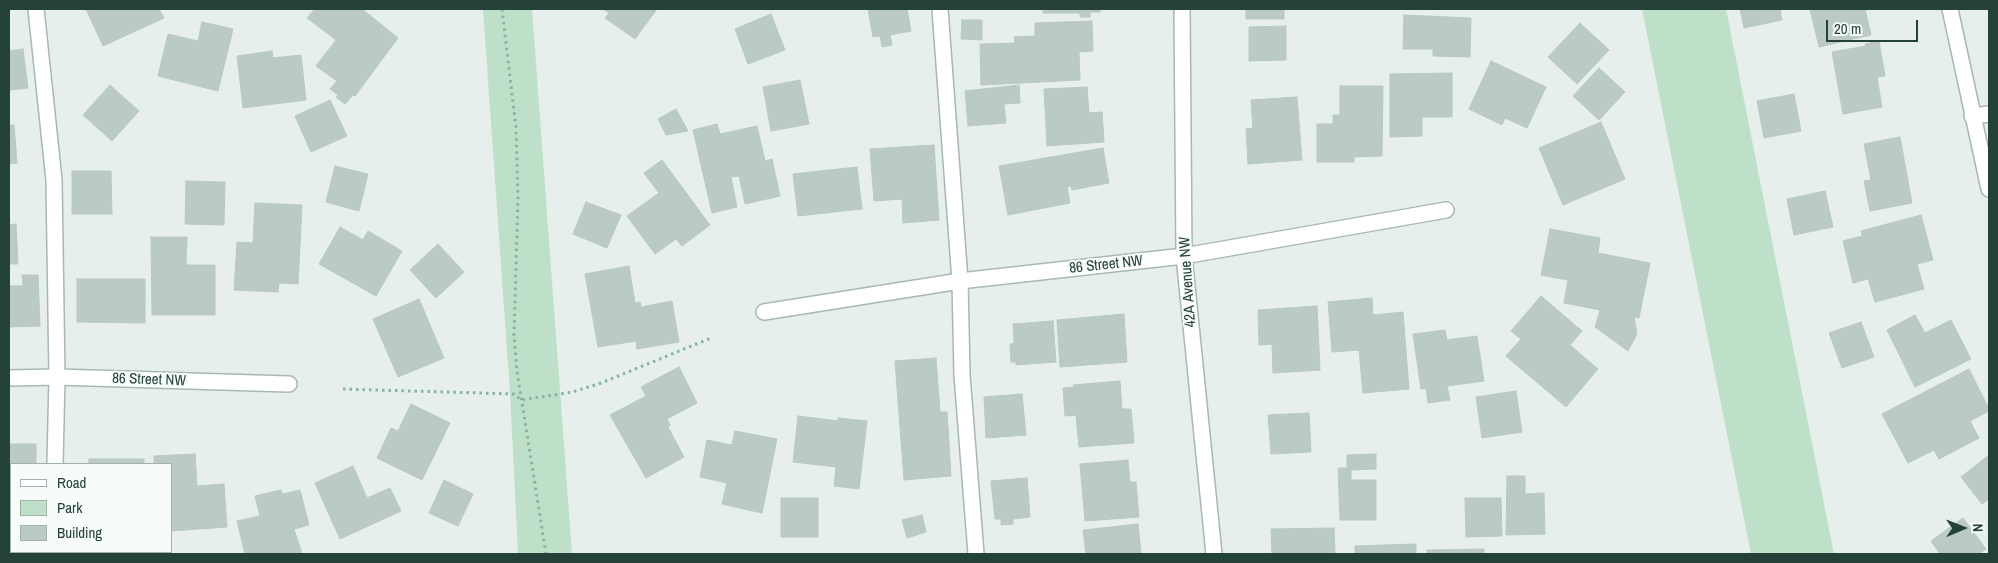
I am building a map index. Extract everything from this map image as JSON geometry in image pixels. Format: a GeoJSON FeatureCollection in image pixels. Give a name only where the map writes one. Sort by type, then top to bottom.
{"type":"FeatureCollection","features":[{"type":"Feature","properties":{"kind":"street"},"geometry":{"type":"LineString","coordinates":[[36,9],[54,180],[57,377],[55,463]]}},
{"type":"Feature","properties":{"kind":"street"},"geometry":{"type":"LineString","coordinates":[[940,9],[960,281],[962,375],[976,554]]}},
{"type":"Feature","properties":{"kind":"street","name":"42A Avenue NW"},"geometry":{"type":"LineString","coordinates":[[1182,9],[1184,256],[1214,554]]}},
{"type":"Feature","properties":{"kind":"street"},"geometry":{"type":"LineString","coordinates":[[1950,9],[1989,189]]}},
{"type":"Feature","properties":{"kind":"street"},"geometry":{"type":"LineString","coordinates":[[1972,116],[1989,114]]}},
{"type":"Feature","properties":{"kind":"street","name":"86 Street NW"},"geometry":{"type":"LineString","coordinates":[[764,312],[960,281],[1184,256],[1446,210]]}},
{"type":"Feature","properties":{"kind":"street","name":"86 Street NW"},"geometry":{"type":"LineString","coordinates":[[9,378],[57,377],[288,384]]}},
{"type":"Feature","properties":{"kind":"path"},"geometry":{"type":"LineString","coordinates":[[502,9],[516,128],[518,198],[514,335],[521,400],[546,554]]}},
{"type":"Feature","properties":{"kind":"path"},"geometry":{"type":"LineString","coordinates":[[343,389],[514,394],[521,400],[574,392],[601,383],[711,338]]}},
{"type":"Feature","properties":{"kind":"green space"},"geometry":{"type":"Polygon","coordinates":[[[483,9],[532,9],[572,554],[518,554],[510,393],[483,9]]]}},
{"type":"Feature","properties":{"kind":"green space"},"geometry":{"type":"Polygon","coordinates":[[[1642,9],[1726,9],[1834,554],[1751,554],[1642,9]]]}},
{"type":"Feature","properties":{"kind":"building"},"geometry":{"type":"Polygon","coordinates":[[[86,9],[159,9],[164,18],[103,46],[86,9]]]}},
{"type":"Feature","properties":{"kind":"building"},"geometry":{"type":"Polygon","coordinates":[[[315,9],[362,9],[398,38],[355,96],[353,95],[345,104],[330,89],[337,81],[316,66],[336,40],[307,18],[315,9]]]}},
{"type":"Feature","properties":{"kind":"building"},"geometry":{"type":"Polygon","coordinates":[[[603,9],[657,9],[635,39],[605,18],[609,13],[603,9]]]}},
{"type":"Feature","properties":{"kind":"building"},"geometry":{"type":"Polygon","coordinates":[[[868,9],[907,9],[911,31],[890,35],[892,45],[882,47],[880,36],[873,37],[868,9]]]}},
{"type":"Feature","properties":{"kind":"building"},"geometry":{"type":"Polygon","coordinates":[[[1043,9],[1100,9],[1100,12],[1090,12],[1090,17],[1080,17],[1080,13],[1043,13],[1043,9]]]}},
{"type":"Feature","properties":{"kind":"building"},"geometry":{"type":"Polygon","coordinates":[[[1246,9],[1284,9],[1284,19],[1246,19],[1246,9]]]}},
{"type":"Feature","properties":{"kind":"building"},"geometry":{"type":"Polygon","coordinates":[[[1740,9],[1780,9],[1782,20],[1744,28],[1740,9]]]}},
{"type":"Feature","properties":{"kind":"building"},"geometry":{"type":"Polygon","coordinates":[[[1810,9],[1865,9],[1871,35],[1819,47],[1810,9]]]}},
{"type":"Feature","properties":{"kind":"building"},"geometry":{"type":"Polygon","coordinates":[[[771,14],[785,50],[748,64],[735,29],[771,14]]]}},
{"type":"Feature","properties":{"kind":"building"},"geometry":{"type":"Polygon","coordinates":[[[1404,15],[1471,18],[1470,57],[1433,56],[1433,49],[1403,49],[1404,15]]]}},
{"type":"Feature","properties":{"kind":"building"},"geometry":{"type":"Polygon","coordinates":[[[962,20],[982,20],[982,40],[961,39],[962,20]]]}},
{"type":"Feature","properties":{"kind":"building"},"geometry":{"type":"Polygon","coordinates":[[[1092,21],[1093,51],[1079,52],[1080,80],[981,85],[980,44],[1015,43],[1014,37],[1035,36],[1035,23],[1092,21]]]}},
{"type":"Feature","properties":{"kind":"building"},"geometry":{"type":"Polygon","coordinates":[[[202,22],[233,29],[218,91],[158,76],[168,34],[198,41],[202,22]]]}},
{"type":"Feature","properties":{"kind":"building"},"geometry":{"type":"Polygon","coordinates":[[[1580,23],[1609,50],[1577,84],[1548,57],[1580,23]]]}},
{"type":"Feature","properties":{"kind":"building"},"geometry":{"type":"Polygon","coordinates":[[[1286,26],[1286,60],[1249,61],[1249,27],[1286,26]]]}},
{"type":"Feature","properties":{"kind":"building"},"geometry":{"type":"Polygon","coordinates":[[[1879,41],[1885,76],[1877,77],[1882,107],[1843,114],[1832,52],[1866,46],[1865,44],[1879,41]]]}},
{"type":"Feature","properties":{"kind":"building"},"geometry":{"type":"Polygon","coordinates":[[[23,49],[28,88],[9,90],[9,51],[23,49]]]}},
{"type":"Feature","properties":{"kind":"building"},"geometry":{"type":"Polygon","coordinates":[[[272,51],[273,58],[301,55],[306,100],[243,108],[237,56],[272,51]]]}},
{"type":"Feature","properties":{"kind":"building"},"geometry":{"type":"Polygon","coordinates":[[[1491,61],[1546,87],[1527,128],[1505,118],[1502,125],[1469,109],[1491,61]]]}},
{"type":"Feature","properties":{"kind":"building"},"geometry":{"type":"Polygon","coordinates":[[[1599,68],[1625,92],[1599,120],[1573,96],[1599,68]]]}},
{"type":"Feature","properties":{"kind":"building"},"geometry":{"type":"Polygon","coordinates":[[[1452,73],[1452,117],[1422,117],[1422,136],[1390,137],[1390,74],[1452,73]]]}},
{"type":"Feature","properties":{"kind":"building"},"geometry":{"type":"Polygon","coordinates":[[[800,80],[809,124],[771,131],[763,87],[800,80]]]}},
{"type":"Feature","properties":{"kind":"building"},"geometry":{"type":"Polygon","coordinates":[[[110,85],[139,111],[112,141],[83,115],[110,85]]]}},
{"type":"Feature","properties":{"kind":"building"},"geometry":{"type":"Polygon","coordinates":[[[1019,85],[1020,103],[1004,104],[1006,123],[968,126],[965,91],[1019,85]]]}},
{"type":"Feature","properties":{"kind":"building"},"geometry":{"type":"Polygon","coordinates":[[[1340,86],[1383,86],[1382,156],[1354,157],[1354,162],[1317,162],[1317,124],[1333,124],[1333,115],[1340,115],[1340,86]]]}},
{"type":"Feature","properties":{"kind":"building"},"geometry":{"type":"Polygon","coordinates":[[[1087,87],[1089,113],[1102,112],[1104,142],[1047,146],[1044,89],[1087,87]]]}},
{"type":"Feature","properties":{"kind":"building"},"geometry":{"type":"Polygon","coordinates":[[[1794,94],[1801,131],[1764,138],[1757,101],[1794,94]]]}},
{"type":"Feature","properties":{"kind":"building"},"geometry":{"type":"Polygon","coordinates":[[[1297,97],[1302,160],[1248,164],[1246,129],[1253,128],[1251,100],[1297,97]]]}},
{"type":"Feature","properties":{"kind":"building"},"geometry":{"type":"Polygon","coordinates":[[[330,100],[347,136],[311,152],[295,116],[330,100]]]}},
{"type":"Feature","properties":{"kind":"building"},"geometry":{"type":"Polygon","coordinates":[[[676,109],[688,131],[666,135],[658,119],[676,109]]]}},
{"type":"Feature","properties":{"kind":"building"},"geometry":{"type":"Polygon","coordinates":[[[1601,122],[1625,179],[1563,205],[1539,148],[1601,122]]]}},
{"type":"Feature","properties":{"kind":"building"},"geometry":{"type":"Polygon","coordinates":[[[717,124],[720,134],[757,126],[765,161],[772,159],[780,196],[745,204],[739,176],[731,177],[737,207],[712,213],[693,130],[717,124]]]}},
{"type":"Feature","properties":{"kind":"building"},"geometry":{"type":"Polygon","coordinates":[[[9,125],[14,125],[17,163],[9,164],[9,125]]]}},
{"type":"Feature","properties":{"kind":"building"},"geometry":{"type":"Polygon","coordinates":[[[1900,137],[1912,203],[1870,211],[1864,181],[1871,180],[1864,144],[1900,137]]]}},
{"type":"Feature","properties":{"kind":"building"},"geometry":{"type":"Polygon","coordinates":[[[934,145],[939,220],[903,223],[902,199],[874,201],[870,149],[934,145]]]}},
{"type":"Feature","properties":{"kind":"building"},"geometry":{"type":"Polygon","coordinates":[[[1103,148],[1109,183],[1072,190],[1071,186],[1067,187],[1070,203],[1008,215],[999,166],[1103,148]]]}},
{"type":"Feature","properties":{"kind":"building"},"geometry":{"type":"Polygon","coordinates":[[[662,160],[710,225],[682,246],[676,239],[655,254],[627,216],[659,193],[644,173],[662,160]]]}},
{"type":"Feature","properties":{"kind":"building"},"geometry":{"type":"Polygon","coordinates":[[[335,166],[368,174],[359,211],[326,202],[335,166]]]}},
{"type":"Feature","properties":{"kind":"building"},"geometry":{"type":"Polygon","coordinates":[[[857,167],[862,209],[798,216],[793,174],[857,167]]]}},
{"type":"Feature","properties":{"kind":"building"},"geometry":{"type":"Polygon","coordinates":[[[72,171],[111,171],[112,214],[72,214],[72,171]]]}},
{"type":"Feature","properties":{"kind":"building"},"geometry":{"type":"Polygon","coordinates":[[[186,181],[225,182],[224,225],[185,224],[186,181]]]}},
{"type":"Feature","properties":{"kind":"building"},"geometry":{"type":"Polygon","coordinates":[[[1825,191],[1833,227],[1794,235],[1787,199],[1825,191]]]}},
{"type":"Feature","properties":{"kind":"building"},"geometry":{"type":"Polygon","coordinates":[[[586,202],[621,215],[607,248],[573,234],[586,202]]]}},
{"type":"Feature","properties":{"kind":"building"},"geometry":{"type":"Polygon","coordinates":[[[255,203],[302,205],[298,284],[279,283],[278,292],[234,290],[237,242],[253,243],[255,203]]]}},
{"type":"Feature","properties":{"kind":"building"},"geometry":{"type":"Polygon","coordinates":[[[1921,215],[1933,260],[1917,264],[1924,289],[1875,302],[1868,279],[1853,283],[1843,241],[1862,236],[1861,231],[1921,215]]]}},
{"type":"Feature","properties":{"kind":"building"},"geometry":{"type":"Polygon","coordinates":[[[16,224],[18,264],[9,264],[9,225],[16,224]]]}},
{"type":"Feature","properties":{"kind":"building"},"geometry":{"type":"Polygon","coordinates":[[[340,227],[363,240],[368,231],[402,251],[376,296],[319,264],[340,227]]]}},
{"type":"Feature","properties":{"kind":"building"},"geometry":{"type":"Polygon","coordinates":[[[1550,229],[1600,238],[1598,253],[1650,263],[1639,318],[1634,317],[1637,334],[1628,351],[1595,327],[1600,310],[1564,303],[1568,280],[1541,275],[1550,229]]]}},
{"type":"Feature","properties":{"kind":"building"},"geometry":{"type":"Polygon","coordinates":[[[151,237],[187,237],[186,265],[215,265],[215,315],[152,315],[151,237]]]}},
{"type":"Feature","properties":{"kind":"building"},"geometry":{"type":"Polygon","coordinates":[[[438,244],[464,272],[436,298],[410,270],[438,244]]]}},
{"type":"Feature","properties":{"kind":"building"},"geometry":{"type":"Polygon","coordinates":[[[629,266],[635,303],[640,302],[641,307],[672,301],[679,342],[637,349],[636,341],[598,347],[585,274],[629,266]]]}},
{"type":"Feature","properties":{"kind":"building"},"geometry":{"type":"Polygon","coordinates":[[[22,275],[38,275],[40,326],[9,327],[9,286],[23,286],[22,275]]]}},
{"type":"Feature","properties":{"kind":"building"},"geometry":{"type":"Polygon","coordinates":[[[77,279],[145,279],[145,323],[77,322],[77,279]]]}},
{"type":"Feature","properties":{"kind":"building"},"geometry":{"type":"Polygon","coordinates":[[[1541,296],[1582,331],[1570,345],[1598,369],[1566,407],[1506,356],[1521,339],[1511,331],[1541,296]]]}},
{"type":"Feature","properties":{"kind":"building"},"geometry":{"type":"Polygon","coordinates":[[[1372,298],[1373,315],[1403,312],[1409,389],[1363,393],[1359,350],[1332,352],[1328,302],[1372,298]]]}},
{"type":"Feature","properties":{"kind":"building"},"geometry":{"type":"Polygon","coordinates":[[[419,299],[444,358],[398,377],[373,319],[419,299]]]}},
{"type":"Feature","properties":{"kind":"building"},"geometry":{"type":"Polygon","coordinates":[[[1317,306],[1320,370],[1273,373],[1272,344],[1259,345],[1258,310],[1317,306]]]}},
{"type":"Feature","properties":{"kind":"building"},"geometry":{"type":"Polygon","coordinates":[[[1124,314],[1127,362],[1060,367],[1057,320],[1124,314]]]}},
{"type":"Feature","properties":{"kind":"building"},"geometry":{"type":"Polygon","coordinates":[[[1915,315],[1925,333],[1951,320],[1971,359],[1915,387],[1887,330],[1915,315]]]}},
{"type":"Feature","properties":{"kind":"building"},"geometry":{"type":"Polygon","coordinates":[[[1053,321],[1056,362],[1016,365],[1016,362],[1011,362],[1010,344],[1014,343],[1013,324],[1053,321]]]}},
{"type":"Feature","properties":{"kind":"building"},"geometry":{"type":"Polygon","coordinates":[[[1861,322],[1874,357],[1842,368],[1829,333],[1861,322]]]}},
{"type":"Feature","properties":{"kind":"building"},"geometry":{"type":"Polygon","coordinates":[[[1445,330],[1447,340],[1477,336],[1484,381],[1447,386],[1450,400],[1428,403],[1426,388],[1421,389],[1413,334],[1445,330]]]}},
{"type":"Feature","properties":{"kind":"building"},"geometry":{"type":"Polygon","coordinates":[[[936,358],[940,412],[947,412],[951,476],[904,480],[895,361],[936,358]]]}},
{"type":"Feature","properties":{"kind":"building"},"geometry":{"type":"Polygon","coordinates":[[[679,367],[697,403],[667,419],[670,425],[668,427],[684,457],[646,478],[610,415],[646,396],[641,387],[679,367]]]}},
{"type":"Feature","properties":{"kind":"building"},"geometry":{"type":"Polygon","coordinates":[[[1969,369],[1989,409],[1989,411],[1970,421],[1979,438],[1939,459],[1934,450],[1908,463],[1882,414],[1969,369]]]}},
{"type":"Feature","properties":{"kind":"building"},"geometry":{"type":"Polygon","coordinates":[[[1120,381],[1122,409],[1131,409],[1134,443],[1079,447],[1076,415],[1065,416],[1063,388],[1074,387],[1073,385],[1120,381]]]}},
{"type":"Feature","properties":{"kind":"building"},"geometry":{"type":"Polygon","coordinates":[[[1516,391],[1522,432],[1482,438],[1476,397],[1516,391]]]}},
{"type":"Feature","properties":{"kind":"building"},"geometry":{"type":"Polygon","coordinates":[[[1022,394],[1026,435],[986,438],[984,397],[1022,394]]]}},
{"type":"Feature","properties":{"kind":"building"},"geometry":{"type":"Polygon","coordinates":[[[411,404],[450,423],[422,480],[377,458],[391,428],[398,431],[411,404]]]}},
{"type":"Feature","properties":{"kind":"building"},"geometry":{"type":"Polygon","coordinates":[[[1309,413],[1311,452],[1271,454],[1268,415],[1309,413]]]}},
{"type":"Feature","properties":{"kind":"building"},"geometry":{"type":"Polygon","coordinates":[[[798,416],[838,421],[838,418],[867,421],[859,489],[834,486],[836,467],[793,462],[798,416]]]}},
{"type":"Feature","properties":{"kind":"building"},"geometry":{"type":"Polygon","coordinates":[[[735,431],[777,439],[762,513],[722,504],[727,483],[700,477],[707,440],[732,445],[735,431]]]}},
{"type":"Feature","properties":{"kind":"building"},"geometry":{"type":"Polygon","coordinates":[[[9,444],[36,444],[36,463],[10,463],[9,478],[9,444]]]}},
{"type":"Feature","properties":{"kind":"building"},"geometry":{"type":"Polygon","coordinates":[[[195,454],[197,486],[224,484],[227,527],[172,531],[172,463],[154,463],[154,456],[195,454]]]}},
{"type":"Feature","properties":{"kind":"building"},"geometry":{"type":"Polygon","coordinates":[[[1376,454],[1376,469],[1351,470],[1351,480],[1376,480],[1376,520],[1340,520],[1338,468],[1347,468],[1347,455],[1376,454]]]}},
{"type":"Feature","properties":{"kind":"building"},"geometry":{"type":"Polygon","coordinates":[[[1989,455],[1989,499],[1982,504],[1961,477],[1989,455]]]}},
{"type":"Feature","properties":{"kind":"building"},"geometry":{"type":"Polygon","coordinates":[[[89,459],[144,459],[144,463],[89,463],[89,459]]]}},
{"type":"Feature","properties":{"kind":"building"},"geometry":{"type":"Polygon","coordinates":[[[1128,460],[1130,482],[1136,482],[1139,517],[1085,521],[1080,464],[1128,460]]]}},
{"type":"Feature","properties":{"kind":"building"},"geometry":{"type":"Polygon","coordinates":[[[353,466],[367,498],[390,488],[401,511],[340,539],[315,483],[353,466]]]}},
{"type":"Feature","properties":{"kind":"building"},"geometry":{"type":"Polygon","coordinates":[[[1507,476],[1525,476],[1525,494],[1544,493],[1545,534],[1506,535],[1507,476]]]}},
{"type":"Feature","properties":{"kind":"building"},"geometry":{"type":"Polygon","coordinates":[[[1027,478],[1030,517],[1013,519],[1013,524],[1001,525],[1001,519],[995,519],[991,481],[1027,478]]]}},
{"type":"Feature","properties":{"kind":"building"},"geometry":{"type":"Polygon","coordinates":[[[444,480],[473,494],[458,526],[429,513],[444,480]]]}},
{"type":"Feature","properties":{"kind":"building"},"geometry":{"type":"Polygon","coordinates":[[[281,490],[282,494],[300,490],[309,525],[294,529],[302,554],[245,554],[237,521],[260,516],[255,496],[281,490]]]}},
{"type":"Feature","properties":{"kind":"building"},"geometry":{"type":"Polygon","coordinates":[[[781,498],[818,498],[818,537],[781,537],[781,498]]]}},
{"type":"Feature","properties":{"kind":"building"},"geometry":{"type":"Polygon","coordinates":[[[1465,498],[1501,498],[1502,536],[1466,537],[1465,498]]]}},
{"type":"Feature","properties":{"kind":"building"},"geometry":{"type":"Polygon","coordinates":[[[922,515],[926,532],[907,538],[902,520],[922,515]]]}},
{"type":"Feature","properties":{"kind":"building"},"geometry":{"type":"Polygon","coordinates":[[[1963,518],[1986,549],[1979,554],[1940,554],[1931,541],[1963,518]]]}},
{"type":"Feature","properties":{"kind":"building"},"geometry":{"type":"Polygon","coordinates":[[[1138,524],[1141,554],[1086,554],[1083,530],[1138,524]]]}},
{"type":"Feature","properties":{"kind":"building"},"geometry":{"type":"Polygon","coordinates":[[[1334,528],[1335,554],[1272,554],[1271,529],[1334,528]]]}},
{"type":"Feature","properties":{"kind":"building"},"geometry":{"type":"Polygon","coordinates":[[[10,540],[10,553],[13,554],[9,554],[10,540]]]}},
{"type":"Feature","properties":{"kind":"building"},"geometry":{"type":"Polygon","coordinates":[[[1416,544],[1416,554],[1355,554],[1355,546],[1416,544]]]}},
{"type":"Feature","properties":{"kind":"building"},"geometry":{"type":"Polygon","coordinates":[[[1484,549],[1484,554],[1427,554],[1427,550],[1484,549]]]}}]}
